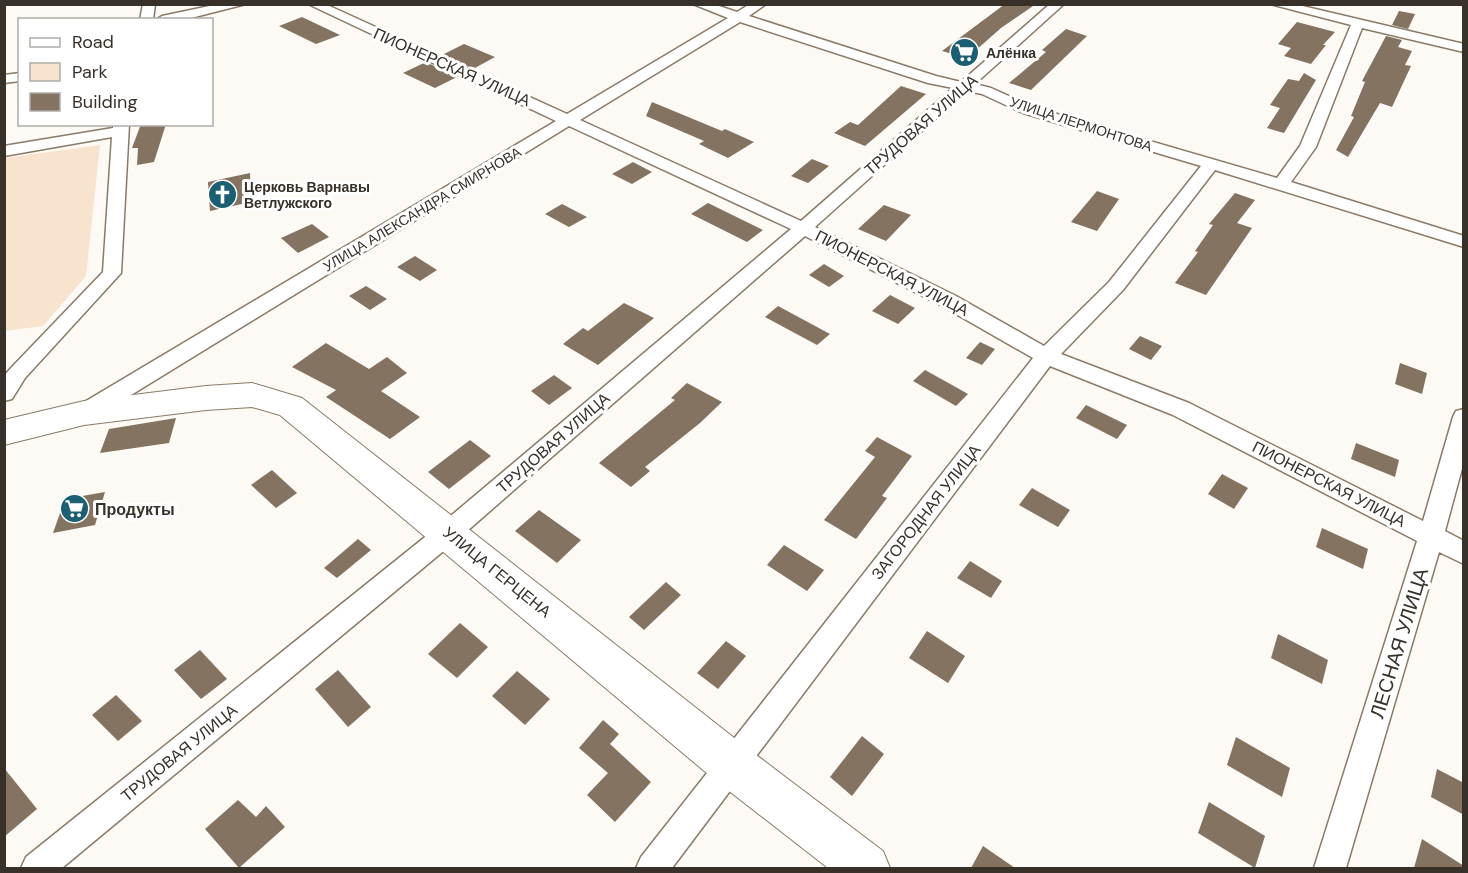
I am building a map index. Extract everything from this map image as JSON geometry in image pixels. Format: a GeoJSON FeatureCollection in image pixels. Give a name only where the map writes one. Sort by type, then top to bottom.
{"type":"FeatureCollection","features":[{"type":"Feature","properties":{"kind":"street"},"geometry":{"type":"LineString","coordinates":[[172,18],[240,4]]}},
{"type":"Feature","properties":{"kind":"street","name":"ПИОНЕРСКАЯ УЛИЦА"},"geometry":{"type":"LineString","coordinates":[[314,4],[803,228],[949,301],[1046,356],[1181,409],[1464,552]]}},
{"type":"Feature","properties":{"kind":"street","name":"УЛИЦА ЛЕРМОНТОВА"},"geometry":{"type":"LineString","coordinates":[[699,4],[933,80],[967,86],[1028,110],[1281,184],[1464,242]]}},
{"type":"Feature","properties":{"kind":"street","name":"УЛИЦА АЛЕКСАНДРА СМИРНОВА"},"geometry":{"type":"LineString","coordinates":[[84,413],[760,4]]}},
{"type":"Feature","properties":{"kind":"street","name":"ТРУДОВАЯ УЛИЦА"},"geometry":{"type":"LineString","coordinates":[[37,868],[449,532],[967,86],[1058,4]]}},
{"type":"Feature","properties":{"kind":"street"},"geometry":{"type":"LineString","coordinates":[[1276,4],[1464,48]]}},
{"type":"Feature","properties":{"kind":"street"},"geometry":{"type":"LineString","coordinates":[[1281,184],[1308,147],[1358,23]]}},
{"type":"Feature","properties":{"kind":"street"},"geometry":{"type":"LineString","coordinates":[[4,151],[121,128],[112,273],[18,373],[4,393]]}},
{"type":"Feature","properties":{"kind":"street","name":"ЗАГОРОДНАЯ УЛИЦА"},"geometry":{"type":"LineString","coordinates":[[652,868],[1046,356],[1116,286],[1210,165]]}},
{"type":"Feature","properties":{"kind":"street","name":"УЛИЦА ГЕРЦЕНА"},"geometry":{"type":"LineString","coordinates":[[4,433],[84,413],[252,395],[291,406],[449,532],[731,764],[866,868]]}},
{"type":"Feature","properties":{"kind":"street","name":"ЛЕСНАЯ УЛИЦА"},"geometry":{"type":"LineString","coordinates":[[1330,868],[1431,537],[1464,417]]}},
{"type":"Feature","properties":{"kind":"green space"},"geometry":{"type":"Polygon","coordinates":[[[100,145],[86,276],[43,326],[5,331],[5,158],[100,145]]]}},
{"type":"Feature","properties":{"kind":"building"},"geometry":{"type":"Polygon","coordinates":[[[1005,4],[1036,4],[1001,28],[967,58],[942,51],[1005,4]]]}},
{"type":"Feature","properties":{"kind":"building"},"geometry":{"type":"Polygon","coordinates":[[[1399,11],[1415,14],[1408,29],[1392,25],[1399,11]]]}},
{"type":"Feature","properties":{"kind":"building"},"geometry":{"type":"Polygon","coordinates":[[[302,17],[340,35],[316,44],[279,26],[302,17]]]}},
{"type":"Feature","properties":{"kind":"building"},"geometry":{"type":"Polygon","coordinates":[[[1297,22],[1335,32],[1311,64],[1284,56],[1291,48],[1278,44],[1297,22]]]}},
{"type":"Feature","properties":{"kind":"building"},"geometry":{"type":"Polygon","coordinates":[[[1066,29],[1087,36],[1031,90],[1009,83],[1046,52],[1042,50],[1066,29]]]}},
{"type":"Feature","properties":{"kind":"building"},"geometry":{"type":"Polygon","coordinates":[[[1386,36],[1402,40],[1398,47],[1412,51],[1405,65],[1411,66],[1392,107],[1380,103],[1348,157],[1336,150],[1354,117],[1351,116],[1365,82],[1362,81],[1386,36]]]}},
{"type":"Feature","properties":{"kind":"building"},"geometry":{"type":"Polygon","coordinates":[[[464,44],[495,57],[473,69],[442,55],[464,44]]]}},
{"type":"Feature","properties":{"kind":"building"},"geometry":{"type":"Polygon","coordinates":[[[426,62],[457,77],[435,88],[403,73],[426,62]]]}},
{"type":"Feature","properties":{"kind":"building"},"geometry":{"type":"Polygon","coordinates":[[[1304,73],[1316,80],[1284,133],[1267,128],[1280,108],[1270,105],[1288,79],[1299,81],[1304,73]]]}},
{"type":"Feature","properties":{"kind":"building"},"geometry":{"type":"Polygon","coordinates":[[[901,86],[926,94],[865,146],[834,133],[850,122],[858,125],[901,86]]]}},
{"type":"Feature","properties":{"kind":"building"},"geometry":{"type":"Polygon","coordinates":[[[652,102],[754,142],[728,158],[699,144],[704,141],[646,116],[652,102]]]}},
{"type":"Feature","properties":{"kind":"building"},"geometry":{"type":"Polygon","coordinates":[[[140,126],[165,126],[154,162],[137,165],[138,148],[132,148],[140,126]]]}},
{"type":"Feature","properties":{"kind":"building"},"geometry":{"type":"Polygon","coordinates":[[[812,159],[829,166],[808,183],[791,176],[812,159]]]}},
{"type":"Feature","properties":{"kind":"building"},"geometry":{"type":"Polygon","coordinates":[[[633,162],[652,172],[632,184],[612,174],[633,162]]]}},
{"type":"Feature","properties":{"kind":"building","name":"Церковь Варнавы Ветлужского"},"geometry":{"type":"Polygon","coordinates":[[[250,173],[251,202],[210,211],[208,182],[250,173]]]}},
{"type":"Feature","properties":{"kind":"building"},"geometry":{"type":"Polygon","coordinates":[[[1097,191],[1119,199],[1097,231],[1071,222],[1097,191]]]}},
{"type":"Feature","properties":{"kind":"building"},"geometry":{"type":"Polygon","coordinates":[[[1235,193],[1255,200],[1237,223],[1252,228],[1206,295],[1175,283],[1198,252],[1195,251],[1213,225],[1209,224],[1235,193]]]}},
{"type":"Feature","properties":{"kind":"building"},"geometry":{"type":"Polygon","coordinates":[[[708,203],[763,230],[747,242],[691,214],[708,203]]]}},
{"type":"Feature","properties":{"kind":"building"},"geometry":{"type":"Polygon","coordinates":[[[562,204],[587,217],[569,227],[545,214],[562,204]]]}},
{"type":"Feature","properties":{"kind":"building"},"geometry":{"type":"Polygon","coordinates":[[[884,205],[911,215],[886,241],[858,229],[884,205]]]}},
{"type":"Feature","properties":{"kind":"building"},"geometry":{"type":"Polygon","coordinates":[[[312,224],[329,237],[298,253],[281,238],[312,224]]]}},
{"type":"Feature","properties":{"kind":"building"},"geometry":{"type":"Polygon","coordinates":[[[415,256],[437,270],[420,281],[397,267],[415,256]]]}},
{"type":"Feature","properties":{"kind":"building"},"geometry":{"type":"Polygon","coordinates":[[[824,264],[844,276],[829,287],[809,275],[824,264]]]}},
{"type":"Feature","properties":{"kind":"building"},"geometry":{"type":"Polygon","coordinates":[[[366,286],[387,299],[370,310],[349,296],[366,286]]]}},
{"type":"Feature","properties":{"kind":"building"},"geometry":{"type":"Polygon","coordinates":[[[890,295],[915,308],[898,324],[872,311],[890,295]]]}},
{"type":"Feature","properties":{"kind":"building"},"geometry":{"type":"Polygon","coordinates":[[[624,303],[654,318],[598,365],[563,344],[583,328],[588,331],[624,303]]]}},
{"type":"Feature","properties":{"kind":"building"},"geometry":{"type":"Polygon","coordinates":[[[778,306],[830,334],[817,345],[765,317],[778,306]]]}},
{"type":"Feature","properties":{"kind":"building"},"geometry":{"type":"Polygon","coordinates":[[[1140,336],[1162,346],[1151,360],[1129,349],[1140,336]]]}},
{"type":"Feature","properties":{"kind":"building"},"geometry":{"type":"Polygon","coordinates":[[[980,342],[995,349],[982,365],[966,358],[980,342]]]}},
{"type":"Feature","properties":{"kind":"building"},"geometry":{"type":"Polygon","coordinates":[[[326,343],[369,369],[387,357],[407,373],[381,391],[420,417],[390,439],[326,397],[336,390],[292,367],[326,343]]]}},
{"type":"Feature","properties":{"kind":"building"},"geometry":{"type":"Polygon","coordinates":[[[1400,363],[1427,373],[1422,394],[1395,384],[1400,363]]]}},
{"type":"Feature","properties":{"kind":"building"},"geometry":{"type":"Polygon","coordinates":[[[925,370],[968,394],[956,406],[913,381],[925,370]]]}},
{"type":"Feature","properties":{"kind":"building"},"geometry":{"type":"Polygon","coordinates":[[[554,375],[572,388],[549,405],[531,391],[554,375]]]}},
{"type":"Feature","properties":{"kind":"building"},"geometry":{"type":"Polygon","coordinates":[[[687,383],[722,402],[700,423],[645,467],[650,471],[631,487],[599,463],[675,400],[671,398],[687,383]]]}},
{"type":"Feature","properties":{"kind":"building"},"geometry":{"type":"Polygon","coordinates":[[[1086,405],[1127,425],[1117,439],[1076,418],[1086,405]]]}},
{"type":"Feature","properties":{"kind":"building"},"geometry":{"type":"Polygon","coordinates":[[[176,418],[169,443],[100,453],[109,429],[176,418]]]}},
{"type":"Feature","properties":{"kind":"building"},"geometry":{"type":"Polygon","coordinates":[[[877,437],[912,456],[882,496],[887,498],[856,539],[824,520],[875,457],[865,451],[877,437]]]}},
{"type":"Feature","properties":{"kind":"building"},"geometry":{"type":"Polygon","coordinates":[[[470,440],[491,456],[449,489],[428,472],[470,440]]]}},
{"type":"Feature","properties":{"kind":"building"},"geometry":{"type":"Polygon","coordinates":[[[1356,443],[1399,460],[1395,477],[1351,459],[1356,443]]]}},
{"type":"Feature","properties":{"kind":"building"},"geometry":{"type":"Polygon","coordinates":[[[272,470],[297,493],[276,508],[251,485],[272,470]]]}},
{"type":"Feature","properties":{"kind":"building"},"geometry":{"type":"Polygon","coordinates":[[[1222,474],[1248,488],[1234,509],[1208,494],[1222,474]]]}},
{"type":"Feature","properties":{"kind":"building"},"geometry":{"type":"Polygon","coordinates":[[[1032,488],[1070,510],[1058,527],[1019,505],[1032,488]]]}},
{"type":"Feature","properties":{"kind":"building"},"geometry":{"type":"Polygon","coordinates":[[[105,492],[95,525],[53,533],[65,499],[105,492]]]}},
{"type":"Feature","properties":{"kind":"building"},"geometry":{"type":"Polygon","coordinates":[[[539,510],[581,540],[557,563],[515,531],[539,510]]]}},
{"type":"Feature","properties":{"kind":"building"},"geometry":{"type":"Polygon","coordinates":[[[1322,528],[1368,549],[1363,569],[1316,547],[1322,528]]]}},
{"type":"Feature","properties":{"kind":"building"},"geometry":{"type":"Polygon","coordinates":[[[358,539],[371,550],[337,578],[324,568],[358,539]]]}},
{"type":"Feature","properties":{"kind":"building"},"geometry":{"type":"Polygon","coordinates":[[[784,545],[824,570],[807,591],[767,565],[784,545]]]}},
{"type":"Feature","properties":{"kind":"building"},"geometry":{"type":"Polygon","coordinates":[[[970,561],[1002,581],[991,598],[957,578],[970,561]]]}},
{"type":"Feature","properties":{"kind":"building"},"geometry":{"type":"Polygon","coordinates":[[[666,582],[681,595],[644,630],[629,617],[666,582]]]}},
{"type":"Feature","properties":{"kind":"building"},"geometry":{"type":"Polygon","coordinates":[[[460,623],[488,647],[457,678],[428,654],[460,623]]]}},
{"type":"Feature","properties":{"kind":"building"},"geometry":{"type":"Polygon","coordinates":[[[927,631],[965,656],[948,683],[909,658],[927,631]]]}},
{"type":"Feature","properties":{"kind":"building"},"geometry":{"type":"Polygon","coordinates":[[[1278,634],[1328,660],[1322,684],[1271,658],[1278,634]]]}},
{"type":"Feature","properties":{"kind":"building"},"geometry":{"type":"Polygon","coordinates":[[[726,641],[746,656],[718,689],[697,673],[726,641]]]}},
{"type":"Feature","properties":{"kind":"building"},"geometry":{"type":"Polygon","coordinates":[[[200,650],[227,679],[201,699],[174,670],[200,650]]]}},
{"type":"Feature","properties":{"kind":"building"},"geometry":{"type":"Polygon","coordinates":[[[338,670],[371,707],[348,727],[315,689],[338,670]]]}},
{"type":"Feature","properties":{"kind":"building"},"geometry":{"type":"Polygon","coordinates":[[[517,671],[550,699],[525,725],[492,696],[517,671]]]}},
{"type":"Feature","properties":{"kind":"building"},"geometry":{"type":"Polygon","coordinates":[[[116,695],[142,721],[118,741],[92,715],[116,695]]]}},
{"type":"Feature","properties":{"kind":"building"},"geometry":{"type":"Polygon","coordinates":[[[603,720],[619,734],[610,744],[651,782],[615,822],[587,795],[608,773],[579,748],[603,720]]]}},
{"type":"Feature","properties":{"kind":"building"},"geometry":{"type":"Polygon","coordinates":[[[862,736],[884,754],[852,796],[830,777],[862,736]]]}},
{"type":"Feature","properties":{"kind":"building"},"geometry":{"type":"Polygon","coordinates":[[[1236,737],[1290,768],[1282,797],[1227,765],[1236,737]]]}},
{"type":"Feature","properties":{"kind":"building"},"geometry":{"type":"Polygon","coordinates":[[[4,768],[37,809],[4,837],[4,768]]]}},
{"type":"Feature","properties":{"kind":"building"},"geometry":{"type":"Polygon","coordinates":[[[1437,769],[1464,783],[1464,815],[1431,797],[1437,769]]]}},
{"type":"Feature","properties":{"kind":"building"},"geometry":{"type":"Polygon","coordinates":[[[238,800],[256,817],[266,806],[285,827],[239,868],[205,829],[238,800]]]}},
{"type":"Feature","properties":{"kind":"building"},"geometry":{"type":"Polygon","coordinates":[[[1209,802],[1265,836],[1255,868],[1198,833],[1209,802]]]}},
{"type":"Feature","properties":{"kind":"building"},"geometry":{"type":"Polygon","coordinates":[[[1422,839],[1464,866],[1464,868],[1414,868],[1422,839]]]}},
{"type":"Feature","properties":{"kind":"building"},"geometry":{"type":"Polygon","coordinates":[[[983,846],[1015,868],[971,868],[983,846]]]}},
{"type":"Feature","properties":{"kind":"place","name":"Алёнка"},"geometry":{"type":"Point","coordinates":[965,53]}},
{"type":"Feature","properties":{"kind":"place","name":"Церковь Варнавы Ветлужского"},"geometry":{"type":"Point","coordinates":[223,195]}},
{"type":"Feature","properties":{"kind":"place","name":"Продукты"},"geometry":{"type":"Point","coordinates":[74,509]}}]}
